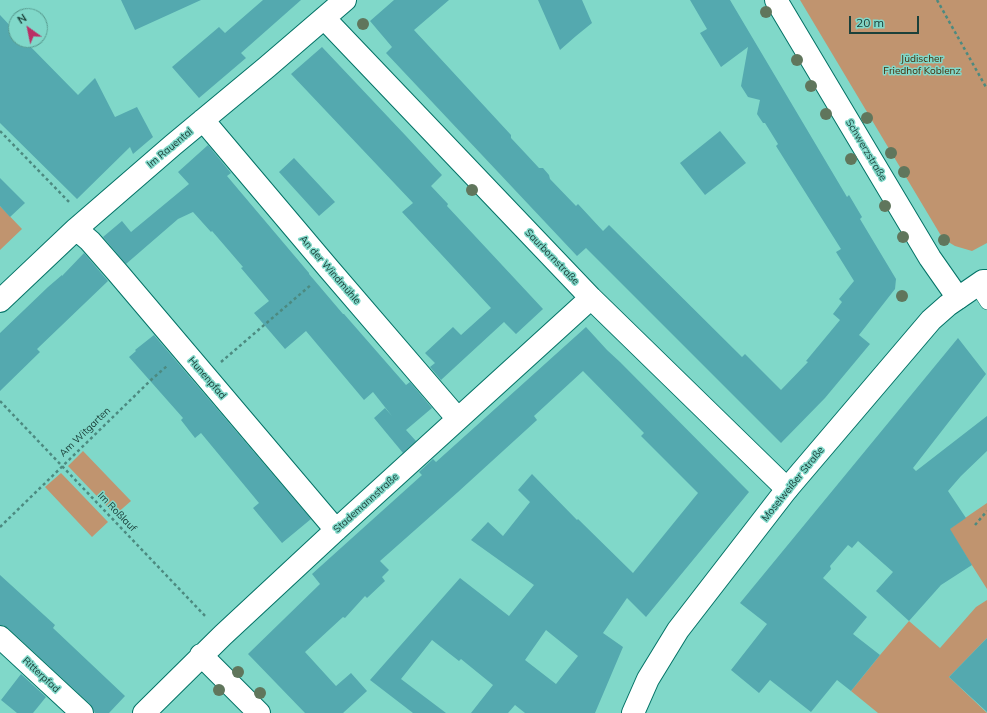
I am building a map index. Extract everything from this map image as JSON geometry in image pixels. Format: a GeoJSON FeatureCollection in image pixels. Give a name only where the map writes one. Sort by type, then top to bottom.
{"type":"FeatureCollection","features":[{"type":"Feature","properties":{"kind":"street","name":"Im Rauental"},"geometry":{"type":"LineString","coordinates":[[0,301],[76,229],[173,144],[267,67],[345,0]]}},
{"type":"Feature","properties":{"kind":"street","name":"Schwerzstraße"},"geometry":{"type":"LineString","coordinates":[[776,0],[930,258],[980,287]]}},
{"type":"Feature","properties":{"kind":"street","name":"Saurbornstraße"},"geometry":{"type":"LineString","coordinates":[[324,18],[591,298],[787,489]]}},
{"type":"Feature","properties":{"kind":"street","name":"An der Windmühle"},"geometry":{"type":"LineString","coordinates":[[203,120],[458,419]]}},
{"type":"Feature","properties":{"kind":"street","name":"Hunenpfad"},"geometry":{"type":"LineString","coordinates":[[76,229],[90,241],[118,273],[336,530]]}},
{"type":"Feature","properties":{"kind":"street","name":"Moselweißer Straße"},"geometry":{"type":"LineString","coordinates":[[633,713],[648,679],[678,630],[787,489],[931,320],[937,314],[980,287]]}},
{"type":"Feature","properties":{"kind":"street","name":"Stademannstraße"},"geometry":{"type":"LineString","coordinates":[[144,713],[222,634],[591,298]]}},
{"type":"Feature","properties":{"kind":"street","name":"Ritterpfad"},"geometry":{"type":"LineString","coordinates":[[0,637],[82,713]]}},
{"type":"Feature","properties":{"kind":"street"},"geometry":{"type":"LineString","coordinates":[[202,655],[259,713]]}},
{"type":"Feature","properties":{"kind":"path"},"geometry":{"type":"LineString","coordinates":[[937,0],[987,89]]}},
{"type":"Feature","properties":{"kind":"path"},"geometry":{"type":"LineString","coordinates":[[0,131],[72,204]]}},
{"type":"Feature","properties":{"kind":"path"},"geometry":{"type":"LineString","coordinates":[[205,376],[329,269]]}},
{"type":"Feature","properties":{"kind":"path","name":"Am Witgarten"},"geometry":{"type":"LineString","coordinates":[[0,527],[152,379],[185,352]]}},
{"type":"Feature","properties":{"kind":"path","name":"Im Roßlauf"},"geometry":{"type":"LineString","coordinates":[[0,401],[222,634]]}},
{"type":"Feature","properties":{"kind":"path"},"geometry":{"type":"LineString","coordinates":[[975,525],[987,511]]}},
{"type":"Feature","properties":{"kind":"green space","name":"Jüdischer Friedhof Koblenz"},"geometry":{"type":"Polygon","coordinates":[[[800,0],[987,0],[987,243],[972,251],[955,246],[945,240],[940,234],[800,0]]]}},
{"type":"Feature","properties":{"kind":"green space"},"geometry":{"type":"Polygon","coordinates":[[[0,206],[22,229],[0,250],[0,206]]]}},
{"type":"Feature","properties":{"kind":"green space"},"geometry":{"type":"Polygon","coordinates":[[[83,451],[131,501],[115,515],[68,466],[83,451]]]}},
{"type":"Feature","properties":{"kind":"green space"},"geometry":{"type":"Polygon","coordinates":[[[61,473],[108,522],[92,537],[45,487],[61,473]]]}},
{"type":"Feature","properties":{"kind":"green space"},"geometry":{"type":"Polygon","coordinates":[[[987,503],[987,589],[949,529],[987,503]]]}},
{"type":"Feature","properties":{"kind":"green space"},"geometry":{"type":"Polygon","coordinates":[[[987,600],[987,638],[949,677],[987,713],[878,713],[851,691],[909,621],[940,648],[976,607],[987,600]]]}},
{"type":"Feature","properties":{"kind":"building"},"geometry":{"type":"Polygon","coordinates":[[[121,0],[201,0],[135,30],[121,0]]]}},
{"type":"Feature","properties":{"kind":"building"},"geometry":{"type":"Polygon","coordinates":[[[263,0],[301,0],[241,53],[246,58],[199,98],[172,67],[219,27],[225,33],[263,0]]]}},
{"type":"Feature","properties":{"kind":"building"},"geometry":{"type":"Polygon","coordinates":[[[394,0],[449,0],[414,30],[511,135],[511,138],[539,168],[543,168],[549,175],[550,179],[576,206],[578,204],[603,231],[609,225],[742,357],[745,354],[781,390],[808,362],[806,361],[840,320],[833,314],[842,302],[839,299],[854,281],[836,252],[841,249],[776,146],[778,144],[765,123],[763,123],[757,114],[760,100],[748,97],[741,86],[748,47],[721,67],[700,33],[707,29],[690,0],[730,0],[847,197],[849,195],[862,217],[860,219],[896,279],[895,289],[859,335],[870,344],[825,398],[781,443],[586,248],[577,256],[386,53],[392,47],[370,21],[394,0]]]}},
{"type":"Feature","properties":{"kind":"building"},"geometry":{"type":"Polygon","coordinates":[[[538,0],[582,0],[592,23],[560,50],[538,0]]]}},
{"type":"Feature","properties":{"kind":"building"},"geometry":{"type":"Polygon","coordinates":[[[0,15],[8,24],[8,48],[32,48],[78,95],[95,78],[115,117],[137,107],[153,137],[133,154],[130,147],[77,199],[0,123],[0,15]]]}},
{"type":"Feature","properties":{"kind":"building"},"geometry":{"type":"Polygon","coordinates":[[[322,47],[442,175],[431,186],[448,204],[447,206],[543,309],[516,334],[504,322],[441,380],[430,367],[435,363],[425,353],[453,327],[461,335],[491,308],[402,212],[413,203],[291,74],[322,47]]]}},
{"type":"Feature","properties":{"kind":"building"},"geometry":{"type":"Polygon","coordinates":[[[720,131],[746,163],[705,195],[680,163],[720,131]]]}},
{"type":"Feature","properties":{"kind":"building"},"geometry":{"type":"Polygon","coordinates":[[[208,145],[231,173],[227,176],[343,314],[406,385],[410,382],[432,408],[406,430],[416,441],[403,453],[374,418],[385,408],[392,416],[373,392],[364,400],[306,331],[285,349],[254,313],[269,301],[241,268],[243,267],[212,231],[211,232],[193,212],[178,219],[126,264],[103,237],[122,221],[131,232],[189,184],[178,172],[208,145]]]}},
{"type":"Feature","properties":{"kind":"building"},"geometry":{"type":"Polygon","coordinates":[[[294,158],[335,202],[319,216],[279,172],[294,158]]]}},
{"type":"Feature","properties":{"kind":"building"},"geometry":{"type":"Polygon","coordinates":[[[0,178],[25,203],[10,217],[0,206],[0,178]]]}},
{"type":"Feature","properties":{"kind":"building"},"geometry":{"type":"Polygon","coordinates":[[[84,253],[108,281],[37,349],[40,352],[0,391],[0,333],[48,287],[62,276],[84,253]]]}},
{"type":"Feature","properties":{"kind":"building"},"geometry":{"type":"Polygon","coordinates":[[[586,327],[607,350],[749,492],[646,617],[627,598],[603,633],[623,647],[595,713],[525,713],[515,705],[508,713],[471,713],[493,685],[461,659],[459,661],[432,640],[401,679],[446,713],[413,713],[370,680],[460,578],[509,616],[534,585],[471,540],[488,522],[503,536],[530,502],[518,490],[532,474],[577,520],[578,519],[633,573],[698,493],[641,436],[644,433],[583,371],[534,416],[537,420],[380,561],[389,570],[382,577],[385,581],[367,598],[365,596],[345,618],[343,617],[305,652],[336,686],[351,673],[367,691],[343,713],[305,713],[248,654],[320,584],[312,574],[422,475],[419,472],[433,459],[436,462],[586,327]],[[546,630],[525,660],[556,684],[578,656],[546,630]]]}},
{"type":"Feature","properties":{"kind":"building"},"geometry":{"type":"Polygon","coordinates":[[[154,335],[311,519],[282,543],[253,508],[259,503],[201,433],[195,438],[181,420],[183,418],[129,357],[136,351],[135,350],[154,335]]]}},
{"type":"Feature","properties":{"kind":"building"},"geometry":{"type":"Polygon","coordinates":[[[958,338],[986,374],[913,468],[916,471],[987,416],[987,451],[948,491],[966,518],[950,529],[972,565],[941,585],[909,621],[876,591],[893,572],[858,541],[852,548],[848,545],[830,566],[831,569],[823,578],[867,617],[853,634],[880,655],[851,691],[837,680],[811,712],[770,680],[759,693],[731,670],[767,624],[740,603],[958,338]]]}},
{"type":"Feature","properties":{"kind":"building"},"geometry":{"type":"Polygon","coordinates":[[[0,575],[55,625],[53,628],[125,696],[109,713],[95,713],[90,704],[8,628],[0,625],[0,575]]]}},
{"type":"Feature","properties":{"kind":"building"},"geometry":{"type":"Polygon","coordinates":[[[987,638],[987,712],[949,677],[987,638]]]}},
{"type":"Feature","properties":{"kind":"building"},"geometry":{"type":"Polygon","coordinates":[[[21,674],[46,697],[33,713],[17,713],[1,700],[21,674]]]}}]}
